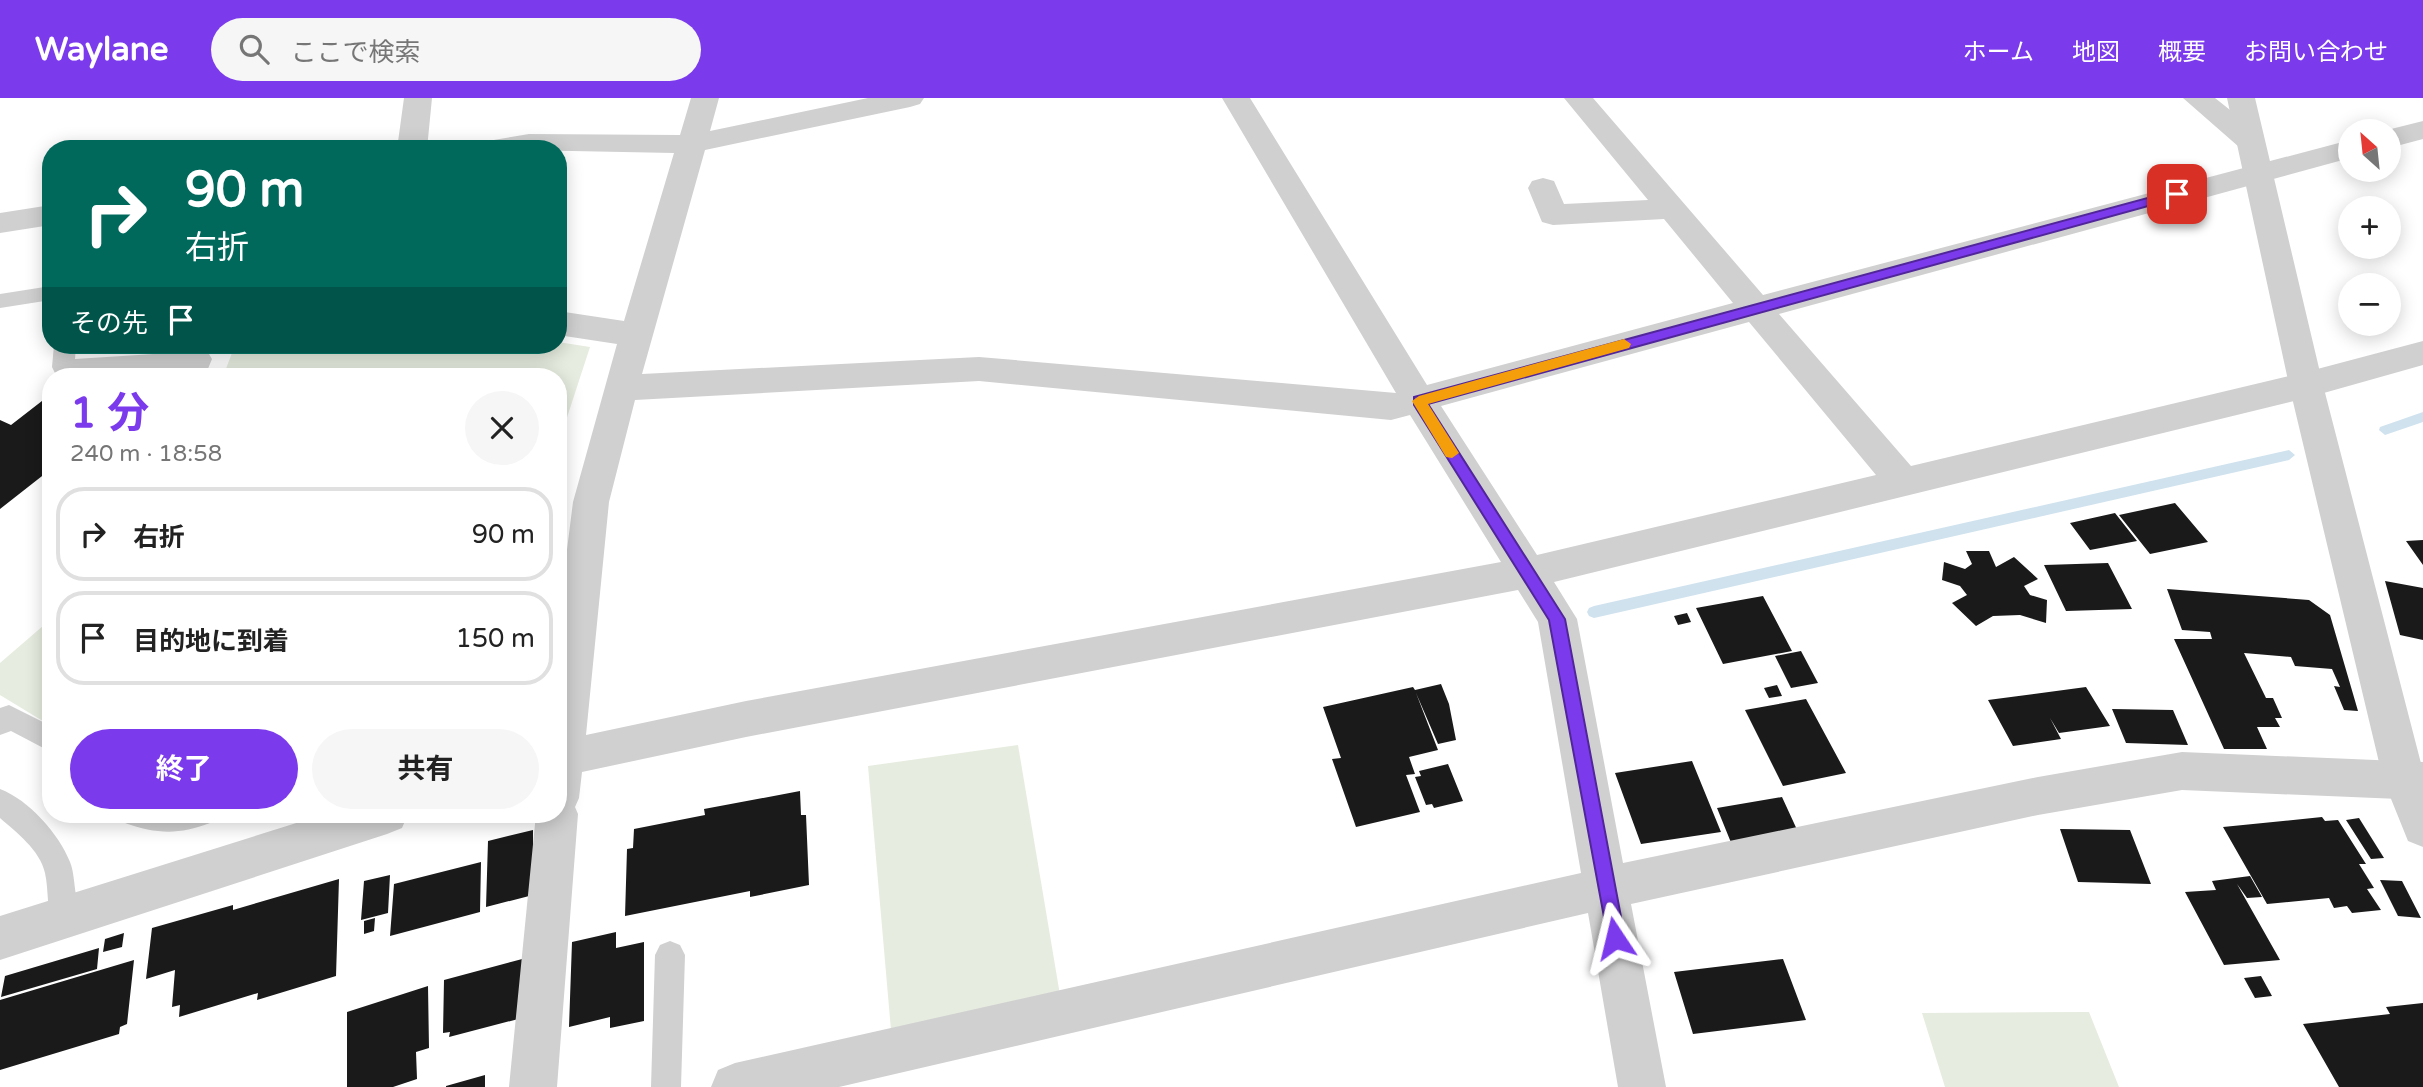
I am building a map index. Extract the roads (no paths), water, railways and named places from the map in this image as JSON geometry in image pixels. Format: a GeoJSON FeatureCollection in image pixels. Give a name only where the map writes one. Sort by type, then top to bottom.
{"type":"FeatureCollection","features":[{"type":"Feature","properties":{"kind":"street"},"geometry":{"type":"LineString","coordinates":[[413,140],[418,98]]}},
{"type":"Feature","properties":{"kind":"street"},"geometry":{"type":"LineString","coordinates":[[567,619],[568,599],[621,388],[705,98]]}},
{"type":"Feature","properties":{"kind":"street"},"geometry":{"type":"LineString","coordinates":[[567,143],[691,144],[910,98]]}},
{"type":"Feature","properties":{"kind":"street"},"geometry":{"type":"LineString","coordinates":[[1236,98],[1419,401],[1557,619],[1642,1087]]}},
{"type":"Feature","properties":{"kind":"street"},"geometry":{"type":"LineString","coordinates":[[1578,98],[1902,481]]}},
{"type":"Feature","properties":{"kind":"street"},"geometry":{"type":"LineString","coordinates":[[2197,98],[2253,156]]}},
{"type":"Feature","properties":{"kind":"street"},"geometry":{"type":"LineString","coordinates":[[2241,98],[2305,386],[2414,780],[2423,827]]}},
{"type":"Feature","properties":{"kind":"street"},"geometry":{"type":"LineString","coordinates":[[2401,136],[2423,130]]}},
{"type":"Feature","properties":{"kind":"street"},"geometry":{"type":"LineString","coordinates":[[621,388],[979,369],[1391,407],[1754,308],[2253,156],[2338,150]]}},
{"type":"Feature","properties":{"kind":"street"},"geometry":{"type":"LineString","coordinates":[[1543,188],[1553,215],[1671,209]]}},
{"type":"Feature","properties":{"kind":"street"},"geometry":{"type":"LineString","coordinates":[[0,223],[42,216]]}},
{"type":"Feature","properties":{"kind":"street"},"geometry":{"type":"LineString","coordinates":[[567,324],[636,335]]}},
{"type":"Feature","properties":{"kind":"street"},"geometry":{"type":"LineString","coordinates":[[567,757],[1162,640],[1527,573],[2305,386],[2423,353]]}},
{"type":"Feature","properties":{"kind":"street"},"geometry":{"type":"LineString","coordinates":[[735,1087],[1606,888],[2038,796],[2182,771],[2414,780]]}},
{"type":"Feature","properties":{"kind":"street"},"geometry":{"type":"LineString","coordinates":[[0,938],[359,823]]}},
{"type":"Feature","properties":{"kind":"street"},"geometry":{"type":"LineString","coordinates":[[533,1087],[556,823]]}},
{"type":"Feature","properties":{"kind":"lane"},"geometry":{"type":"LineString","coordinates":[[0,301],[42,294]]}},
{"type":"Feature","properties":{"kind":"lane"},"geometry":{"type":"LineString","coordinates":[[64,354],[63,366],[201,359],[197,368]]}},
{"type":"Feature","properties":{"kind":"lane"},"geometry":{"type":"LineString","coordinates":[[0,724],[9,716],[42,735]]}},
{"type":"Feature","properties":{"kind":"lane"},"geometry":{"type":"LineString","coordinates":[[0,801],[36,832],[58,866],[64,917]]}},
{"type":"Feature","properties":{"kind":"lane"},"geometry":{"type":"LineString","coordinates":[[666,1087],[670,956]]}},
{"type":"Feature","properties":{"kind":"waterway"},"geometry":{"type":"LineString","coordinates":[[2385,430],[2423,417]]}},
{"type":"Feature","properties":{"kind":"waterway"},"geometry":{"type":"LineString","coordinates":[[1594,612],[2289,455]]}}]}
